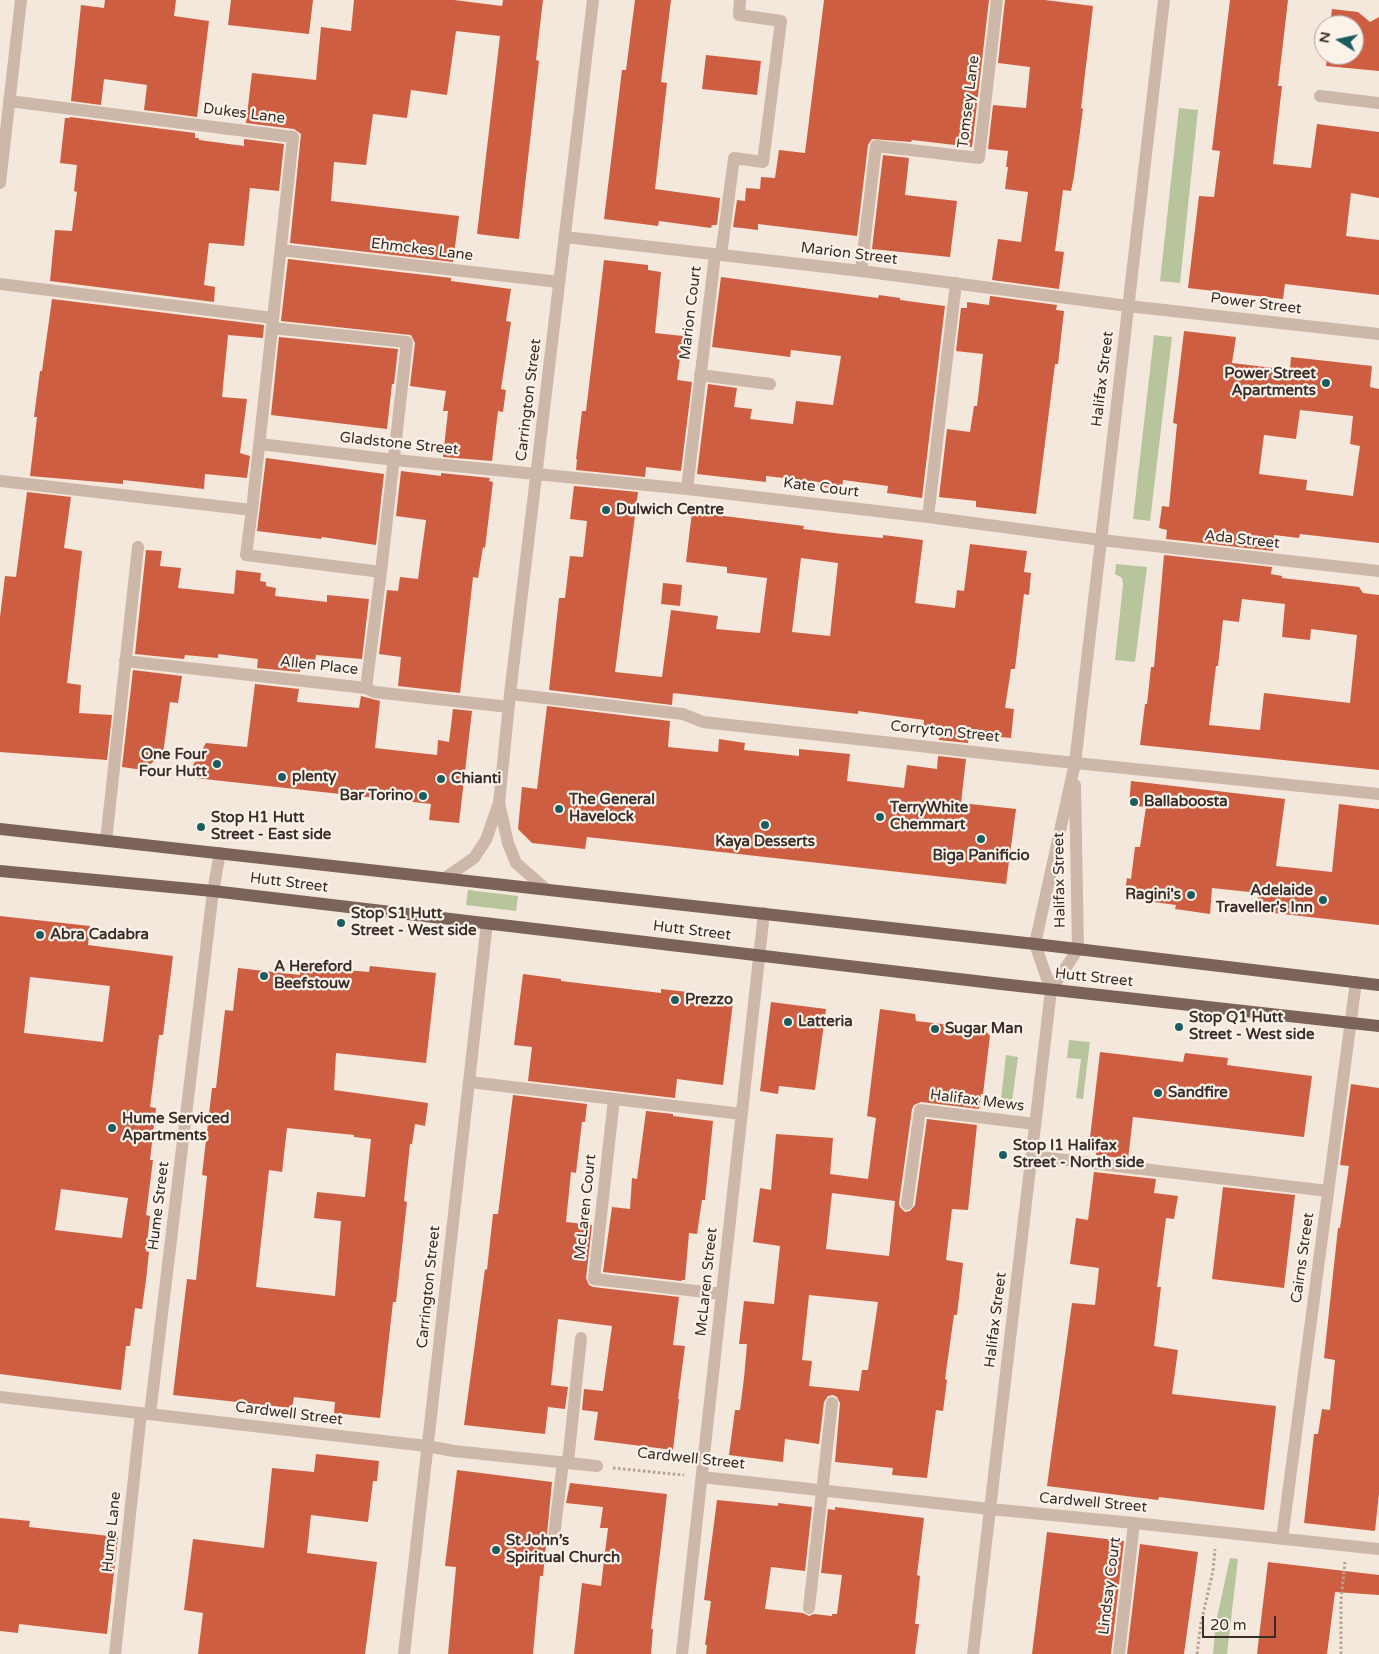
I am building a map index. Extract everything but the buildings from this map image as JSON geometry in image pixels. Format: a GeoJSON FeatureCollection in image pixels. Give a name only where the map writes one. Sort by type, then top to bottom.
{"type":"FeatureCollection","features":[{"type":"Feature","properties":{"kind":"main road","name":"Hutt Street"},"geometry":{"type":"LineString","coordinates":[[0,829],[1379,984]]}},
{"type":"Feature","properties":{"kind":"main road","name":"Hutt Street"},"geometry":{"type":"LineString","coordinates":[[0,871],[213,891],[1052,990],[1379,1026]]}},
{"type":"Feature","properties":{"kind":"street"},"geometry":{"type":"LineString","coordinates":[[0,183],[2,141],[9,101],[21,0]]}},
{"type":"Feature","properties":{"kind":"street","name":"Carrington Street"},"geometry":{"type":"LineString","coordinates":[[445,878],[474,858],[486,840],[499,804],[509,701],[593,0]]}},
{"type":"Feature","properties":{"kind":"street","name":"Marion Court"},"geometry":{"type":"LineString","coordinates":[[687,489],[700,375],[734,158],[763,162],[781,21],[739,16],[740,0]]}},
{"type":"Feature","properties":{"kind":"street","name":"Tomsey Lane"},"geometry":{"type":"LineString","coordinates":[[861,271],[876,146],[979,158],[997,0]]}},
{"type":"Feature","properties":{"kind":"street","name":"Halifax Street"},"geometry":{"type":"LineString","coordinates":[[1052,990],[1035,944],[1075,763],[1164,0]]}},
{"type":"Feature","properties":{"kind":"street"},"geometry":{"type":"LineString","coordinates":[[1320,96],[1379,103]]}},
{"type":"Feature","properties":{"kind":"street","name":"Dukes Lane"},"geometry":{"type":"LineString","coordinates":[[9,101],[293,137],[246,555],[382,572]]}},
{"type":"Feature","properties":{"kind":"street","name":"Marion Street"},"geometry":{"type":"LineString","coordinates":[[565,237],[861,271],[1128,306]]}},
{"type":"Feature","properties":{"kind":"street","name":"Ehmckes Lane"},"geometry":{"type":"LineString","coordinates":[[281,250],[560,282]]}},
{"type":"Feature","properties":{"kind":"street"},"geometry":{"type":"LineString","coordinates":[[928,517],[956,283]]}},
{"type":"Feature","properties":{"kind":"street"},"geometry":{"type":"LineString","coordinates":[[0,284],[407,342],[382,572],[366,688]]}},
{"type":"Feature","properties":{"kind":"street","name":"Power Street"},"geometry":{"type":"LineString","coordinates":[[1128,306],[1379,334]]}},
{"type":"Feature","properties":{"kind":"street","name":"Marion Court"},"geometry":{"type":"LineString","coordinates":[[700,375],[770,384]]}},
{"type":"Feature","properties":{"kind":"street","name":"Gladstone Street"},"geometry":{"type":"LineString","coordinates":[[259,444],[536,474]]}},
{"type":"Feature","properties":{"kind":"street","name":"Kate Court"},"geometry":{"type":"LineString","coordinates":[[536,474],[687,489],[928,517],[1101,540]]}},
{"type":"Feature","properties":{"kind":"street"},"geometry":{"type":"LineString","coordinates":[[0,481],[252,510]]}},
{"type":"Feature","properties":{"kind":"street","name":"Ada Street"},"geometry":{"type":"LineString","coordinates":[[1101,540],[1379,571]]}},
{"type":"Feature","properties":{"kind":"street"},"geometry":{"type":"LineString","coordinates":[[106,841],[138,547]]}},
{"type":"Feature","properties":{"kind":"street","name":"Allen Place"},"geometry":{"type":"LineString","coordinates":[[125,661],[366,688],[374,692],[509,701]]}},
{"type":"Feature","properties":{"kind":"street","name":"Corryton Street"},"geometry":{"type":"LineString","coordinates":[[509,701],[683,714],[703,722],[1379,794]]}},
{"type":"Feature","properties":{"kind":"street","name":"Halifax Street"},"geometry":{"type":"LineString","coordinates":[[973,1654],[1052,990],[1078,949],[1075,763]]}},
{"type":"Feature","properties":{"kind":"street","name":"Carrington Street"},"geometry":{"type":"LineString","coordinates":[[499,804],[508,843],[516,863],[546,889]]}},
{"type":"Feature","properties":{"kind":"street","name":"Hume Street"},"geometry":{"type":"LineString","coordinates":[[146,1414],[213,891],[220,853]]}},
{"type":"Feature","properties":{"kind":"street","name":"McLaren Street"},"geometry":{"type":"LineString","coordinates":[[682,1654],[764,914]]}},
{"type":"Feature","properties":{"kind":"street","name":"Carrington Street"},"geometry":{"type":"LineString","coordinates":[[404,1654],[487,923]]}},
{"type":"Feature","properties":{"kind":"street","name":"Cairns Street"},"geometry":{"type":"LineString","coordinates":[[1282,1539],[1356,982]]}},
{"type":"Feature","properties":{"kind":"street"},"geometry":{"type":"LineString","coordinates":[[469,1082],[742,1114]]}},
{"type":"Feature","properties":{"kind":"street","name":"McLaren Court"},"geometry":{"type":"LineString","coordinates":[[614,1099],[594,1279],[722,1294]]}},
{"type":"Feature","properties":{"kind":"street","name":"Halifax Mews"},"geometry":{"type":"LineString","coordinates":[[908,1204],[920,1110],[1035,1124]]}},
{"type":"Feature","properties":{"kind":"street"},"geometry":{"type":"LineString","coordinates":[[1032,1156],[1328,1191]]}},
{"type":"Feature","properties":{"kind":"street"},"geometry":{"type":"LineString","coordinates":[[554,1536],[566,1462],[582,1338]]}},
{"type":"Feature","properties":{"kind":"street","name":"Cardwell Street"},"geometry":{"type":"LineString","coordinates":[[0,1397],[427,1446],[454,1451],[597,1466]]}},
{"type":"Feature","properties":{"kind":"street"},"geometry":{"type":"LineString","coordinates":[[809,1608],[832,1403]]}},
{"type":"Feature","properties":{"kind":"street","name":"Hume Lane"},"geometry":{"type":"LineString","coordinates":[[115,1654],[146,1414]]}},
{"type":"Feature","properties":{"kind":"street","name":"Cardwell Street"},"geometry":{"type":"LineString","coordinates":[[702,1476],[990,1509],[1379,1549]]}},
{"type":"Feature","properties":{"kind":"street","name":"Lindsay Court"},"geometry":{"type":"LineString","coordinates":[[1119,1654],[1134,1523]]}},
{"type":"Feature","properties":{"kind":"path","name":"Cardwell Street"},"geometry":{"type":"LineString","coordinates":[[597,1466],[702,1476]]}},
{"type":"Feature","properties":{"kind":"path"},"geometry":{"type":"LineString","coordinates":[[1197,1654],[1201,1623],[1213,1571],[1217,1532]]}},
{"type":"Feature","properties":{"kind":"path"},"geometry":{"type":"LineString","coordinates":[[1341,1654],[1341,1599],[1347,1546]]}},
{"type":"Feature","properties":{"kind":"green space"},"geometry":{"type":"Polygon","coordinates":[[[1179,108],[1198,110],[1180,283],[1160,281],[1179,108]]]}},
{"type":"Feature","properties":{"kind":"green space"},"geometry":{"type":"Polygon","coordinates":[[[1154,335],[1172,337],[1150,521],[1133,519],[1154,335]]]}},
{"type":"Feature","properties":{"kind":"green space"},"geometry":{"type":"Polygon","coordinates":[[[1116,564],[1147,567],[1135,662],[1115,660],[1123,584],[1122,578],[1115,574],[1116,564]]]}},
{"type":"Feature","properties":{"kind":"green space"},"geometry":{"type":"Polygon","coordinates":[[[468,890],[518,896],[516,911],[466,905],[468,890]]]}},
{"type":"Feature","properties":{"kind":"green space"},"geometry":{"type":"Polygon","coordinates":[[[1069,1040],[1090,1042],[1083,1099],[1076,1098],[1081,1059],[1067,1058],[1069,1040]]]}},
{"type":"Feature","properties":{"kind":"green space"},"geometry":{"type":"Polygon","coordinates":[[[1006,1055],[1018,1057],[1011,1108],[1000,1107],[1006,1055]]]}},
{"type":"Feature","properties":{"kind":"green space"},"geometry":{"type":"Polygon","coordinates":[[[1230,1558],[1238,1559],[1227,1654],[1213,1654],[1216,1622],[1230,1558]]]}},
{"type":"Feature","properties":{"kind":"place","name":"Power Street Apartments"},"geometry":{"type":"Point","coordinates":[1326,383]}},
{"type":"Feature","properties":{"kind":"place","name":"Dulwich Centre"},"geometry":{"type":"Point","coordinates":[606,510]}},
{"type":"Feature","properties":{"kind":"place","name":"One Four Four Hutt"},"geometry":{"type":"Point","coordinates":[217,764]}},
{"type":"Feature","properties":{"kind":"place","name":"plenty"},"geometry":{"type":"Point","coordinates":[282,777]}},
{"type":"Feature","properties":{"kind":"place","name":"Chianti"},"geometry":{"type":"Point","coordinates":[441,779]}},
{"type":"Feature","properties":{"kind":"place","name":"Bar Torino"},"geometry":{"type":"Point","coordinates":[423,796]}},
{"type":"Feature","properties":{"kind":"place","name":"Ballaboosta"},"geometry":{"type":"Point","coordinates":[1134,802]}},
{"type":"Feature","properties":{"kind":"place","name":"The General Havelock"},"geometry":{"type":"Point","coordinates":[559,809]}},
{"type":"Feature","properties":{"kind":"place","name":"TerryWhite Chemmart"},"geometry":{"type":"Point","coordinates":[880,817]}},
{"type":"Feature","properties":{"kind":"place","name":"Kaya Desserts"},"geometry":{"type":"Point","coordinates":[765,825]}},
{"type":"Feature","properties":{"kind":"place","name":"Stop H1 Hutt Street - East side"},"geometry":{"type":"Point","coordinates":[201,827]}},
{"type":"Feature","properties":{"kind":"place","name":"Biga Panificio"},"geometry":{"type":"Point","coordinates":[981,839]}},
{"type":"Feature","properties":{"kind":"place","name":"Ragini's"},"geometry":{"type":"Point","coordinates":[1191,895]}},
{"type":"Feature","properties":{"kind":"place","name":"Adelaide Traveller's Inn"},"geometry":{"type":"Point","coordinates":[1323,900]}},
{"type":"Feature","properties":{"kind":"place","name":"Stop S1 Hutt Street - West side"},"geometry":{"type":"Point","coordinates":[341,923]}},
{"type":"Feature","properties":{"kind":"place","name":"Abra Cadabra"},"geometry":{"type":"Point","coordinates":[40,935]}},
{"type":"Feature","properties":{"kind":"place","name":"A Hereford Beefstouw"},"geometry":{"type":"Point","coordinates":[264,976]}},
{"type":"Feature","properties":{"kind":"place","name":"Prezzo"},"geometry":{"type":"Point","coordinates":[675,1000]}},
{"type":"Feature","properties":{"kind":"place","name":"Latteria"},"geometry":{"type":"Point","coordinates":[788,1022]}},
{"type":"Feature","properties":{"kind":"place","name":"Stop Q1 Hutt Street - West side"},"geometry":{"type":"Point","coordinates":[1179,1027]}},
{"type":"Feature","properties":{"kind":"place","name":"Sugar Man"},"geometry":{"type":"Point","coordinates":[935,1029]}},
{"type":"Feature","properties":{"kind":"place","name":"Sandfire"},"geometry":{"type":"Point","coordinates":[1158,1093]}},
{"type":"Feature","properties":{"kind":"place","name":"Hume Serviced Apartments"},"geometry":{"type":"Point","coordinates":[112,1128]}},
{"type":"Feature","properties":{"kind":"place","name":"Stop I1 Halifax Street - North side"},"geometry":{"type":"Point","coordinates":[1003,1155]}},
{"type":"Feature","properties":{"kind":"place","name":"St John’s Spiritual Church"},"geometry":{"type":"Point","coordinates":[496,1550]}}]}
